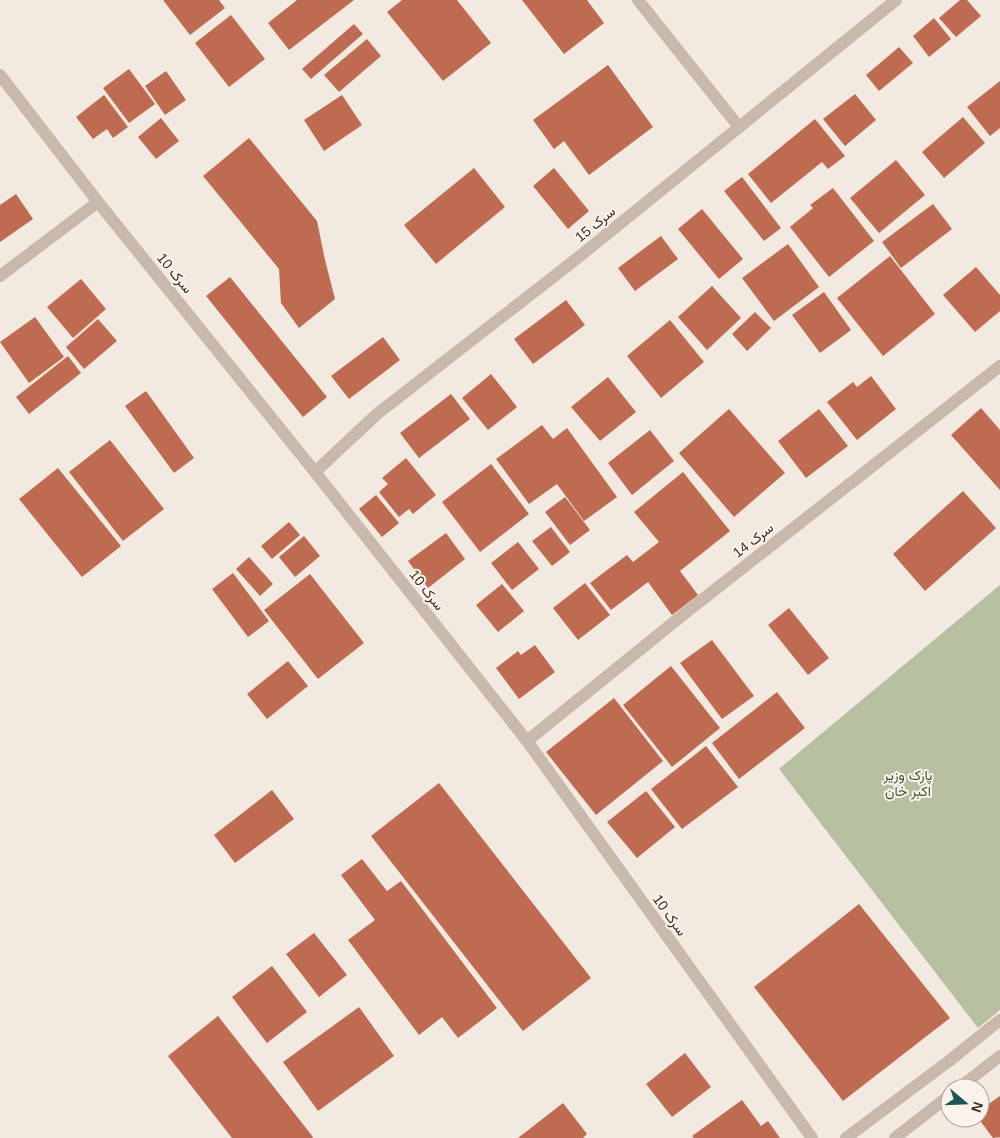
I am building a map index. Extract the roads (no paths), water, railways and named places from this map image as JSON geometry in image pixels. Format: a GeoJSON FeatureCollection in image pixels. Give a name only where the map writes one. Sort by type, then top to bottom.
{"type":"FeatureCollection","features":[{"type":"Feature","properties":{"kind":"street"},"geometry":{"type":"LineString","coordinates":[[638,0],[739,127]]}},
{"type":"Feature","properties":{"kind":"street","name":"سرک 15"},"geometry":{"type":"LineString","coordinates":[[315,472],[377,414],[580,256],[896,0]]}},
{"type":"Feature","properties":{"kind":"street","name":"سرک 10"},"geometry":{"type":"LineString","coordinates":[[0,75],[98,202],[315,472],[527,741],[812,1138]]}},
{"type":"Feature","properties":{"kind":"street"},"geometry":{"type":"LineString","coordinates":[[0,276],[98,202]]}},
{"type":"Feature","properties":{"kind":"street","name":"سرک 14"},"geometry":{"type":"LineString","coordinates":[[527,741],[684,614],[1000,366]]}},
{"type":"Feature","properties":{"kind":"street"},"geometry":{"type":"LineString","coordinates":[[846,1138],[949,1061],[1000,1020]]}},
{"type":"Feature","properties":{"kind":"street"},"geometry":{"type":"LineString","coordinates":[[972,1078],[1000,1056]]}},
{"type":"Feature","properties":{"kind":"street"},"geometry":{"type":"LineString","coordinates":[[895,1138],[940,1103]]}},
{"type":"Feature","properties":{"kind":"park label","name":"پارک وزیر اکبر خان"},"geometry":{"type":"Point","coordinates":[908,784]}}]}
